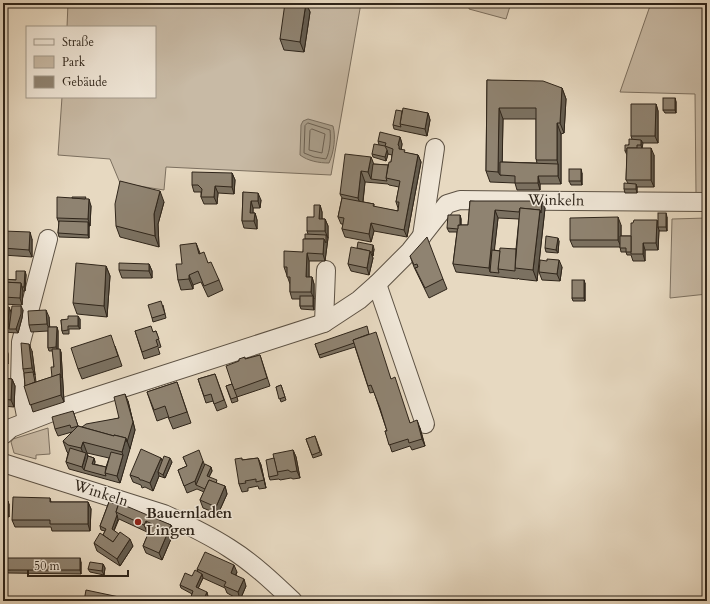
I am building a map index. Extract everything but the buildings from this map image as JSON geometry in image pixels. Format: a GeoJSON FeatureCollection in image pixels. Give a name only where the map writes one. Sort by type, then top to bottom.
{"type":"FeatureCollection","features":[{"type":"Feature","properties":{"kind":"street"},"geometry":{"type":"LineString","coordinates":[[422,236],[435,148]]}},
{"type":"Feature","properties":{"kind":"street","name":"Winkeln"},"geometry":{"type":"LineString","coordinates":[[3,435],[11,428],[27,421],[78,403],[324,323],[359,300],[377,284],[410,251],[446,204],[460,200],[707,202]]}},
{"type":"Feature","properties":{"kind":"street"},"geometry":{"type":"LineString","coordinates":[[27,421],[20,385],[20,342],[48,239]]}},
{"type":"Feature","properties":{"kind":"street"},"geometry":{"type":"LineString","coordinates":[[324,323],[326,270]]}},
{"type":"Feature","properties":{"kind":"street"},"geometry":{"type":"LineString","coordinates":[[377,284],[425,424]]}},
{"type":"Feature","properties":{"kind":"street","name":"Winkeln"},"geometry":{"type":"LineString","coordinates":[[3,463],[164,514],[178,520],[229,548],[258,569],[293,601]]}},
{"type":"Feature","properties":{"kind":"green space"},"geometry":{"type":"Polygon","coordinates":[[[68,3],[361,3],[331,175],[166,167],[164,190],[120,183],[110,159],[58,155],[62,98],[156,98],[156,26],[67,26],[68,3]]]}},
{"type":"Feature","properties":{"kind":"green space"},"geometry":{"type":"Polygon","coordinates":[[[469,3],[511,3],[506,19],[469,9],[469,3]]]}},
{"type":"Feature","properties":{"kind":"green space"},"geometry":{"type":"Polygon","coordinates":[[[651,3],[707,3],[707,194],[696,194],[695,94],[620,92],[651,3]]]}},
{"type":"Feature","properties":{"kind":"green space"},"geometry":{"type":"Polygon","coordinates":[[[707,218],[707,294],[670,298],[672,219],[707,218]]]}},
{"type":"Feature","properties":{"kind":"green space"},"geometry":{"type":"Polygon","coordinates":[[[48,428],[50,454],[36,455],[36,459],[14,453],[11,442],[13,439],[48,428]]]}},
{"type":"Feature","properties":{"kind":"water"},"geometry":{"type":"Polygon","coordinates":[[[308,119],[333,126],[334,144],[329,163],[321,163],[306,159],[300,155],[301,125],[303,121],[308,119]]]}},
{"type":"Feature","properties":{"kind":"place","name":"Bauernladen Lingen"},"geometry":{"type":"Point","coordinates":[138,522]}}]}
